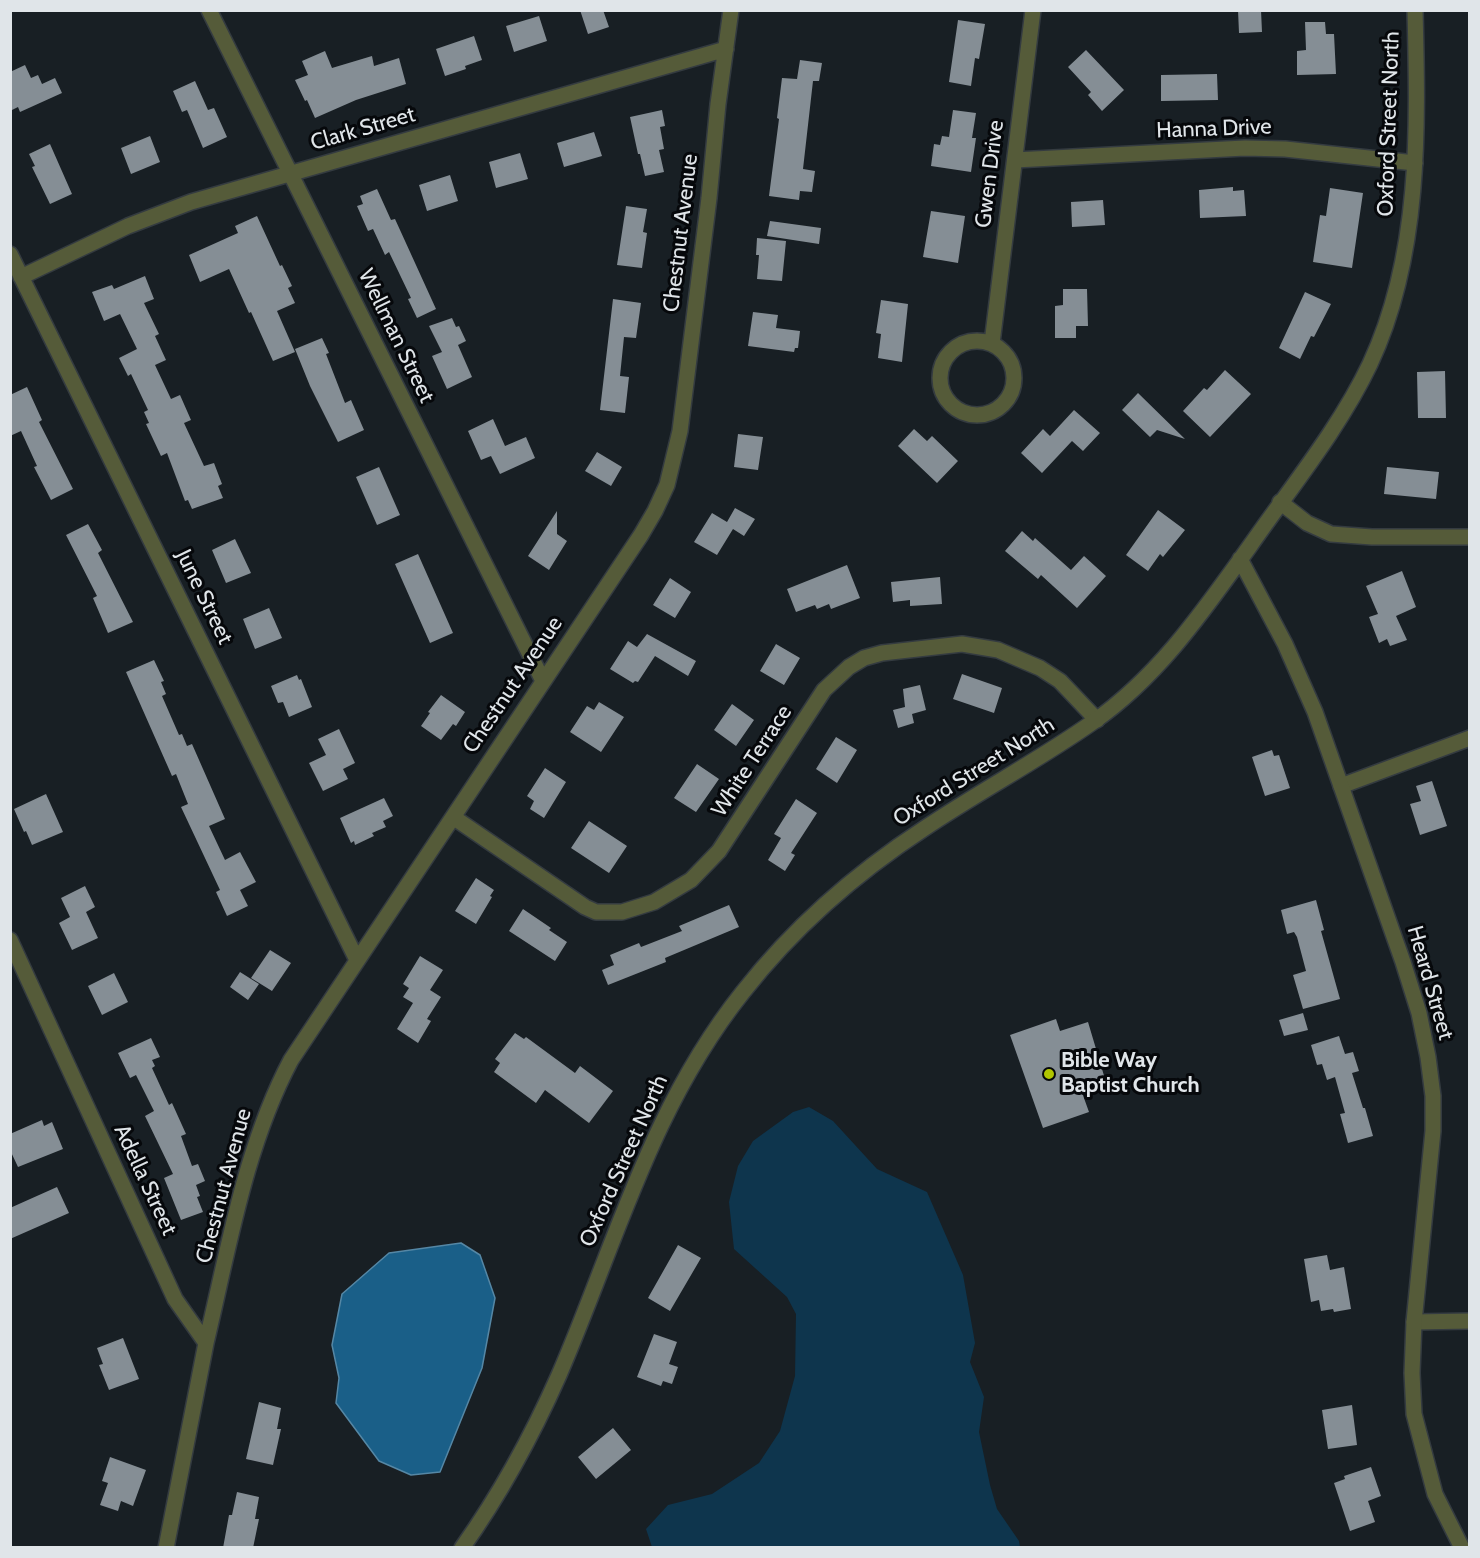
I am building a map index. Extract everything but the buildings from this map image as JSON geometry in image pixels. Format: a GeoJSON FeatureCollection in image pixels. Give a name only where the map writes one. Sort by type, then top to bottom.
{"type":"FeatureCollection","features":[{"type":"Feature","properties":{"kind":"street","name":"Wellman Street"},"geometry":{"type":"LineString","coordinates":[[209,10],[543,681]]}},
{"type":"Feature","properties":{"kind":"street","name":"Chestnut Avenue"},"geometry":{"type":"LineString","coordinates":[[206,1342],[252,1153],[273,1093],[291,1060],[641,535],[667,485],[680,431],[731,10]]}},
{"type":"Feature","properties":{"kind":"street","name":"Gwen Drive"},"geometry":{"type":"LineString","coordinates":[[992,344],[1033,10]]}},
{"type":"Feature","properties":{"kind":"street","name":"Oxford Street North"},"geometry":{"type":"LineString","coordinates":[[462,1548],[504,1486],[534,1430],[561,1370],[640,1168],[670,1104],[706,1041],[743,991],[804,922],[840,890],[922,829],[1097,720],[1161,663],[1188,631],[1240,559],[1347,405],[1369,365],[1385,326],[1403,263],[1415,163],[1417,110],[1415,10]]}},
{"type":"Feature","properties":{"kind":"street","name":"Clark Street"},"geometry":{"type":"LineString","coordinates":[[21,277],[128,226],[191,202],[726,49]]}},
{"type":"Feature","properties":{"kind":"street","name":"Hanna Drive"},"geometry":{"type":"LineString","coordinates":[[1015,160],[1245,148],[1317,152],[1415,163]]}},
{"type":"Feature","properties":{"kind":"street","name":"June Street"},"geometry":{"type":"LineString","coordinates":[[10,254],[357,960]]}},
{"type":"Feature","properties":{"kind":"street"},"geometry":{"type":"LineString","coordinates":[[969,341],[985,341],[992,344],[1005,352],[1013,366],[1014,381],[1010,396],[999,408],[985,414],[969,414],[949,402],[942,389],[940,373],[945,359],[955,347],[969,341]]}},
{"type":"Feature","properties":{"kind":"street"},"geometry":{"type":"LineString","coordinates":[[1280,502],[1307,523],[1331,534],[1372,537],[1470,537]]}},
{"type":"Feature","properties":{"kind":"street","name":"Heard Street"},"geometry":{"type":"LineString","coordinates":[[1240,559],[1285,644],[1315,712],[1419,1013],[1431,1077],[1433,1131],[1414,1323],[1412,1373],[1416,1422],[1436,1494],[1462,1548]]}},
{"type":"Feature","properties":{"kind":"street","name":"White Terrace"},"geometry":{"type":"LineString","coordinates":[[453,817],[585,907],[596,912],[622,912],[654,902],[674,891],[706,866],[731,835],[824,690],[849,667],[864,658],[882,653],[962,644],[998,650],[1040,668],[1060,681],[1097,720]]}},
{"type":"Feature","properties":{"kind":"street"},"geometry":{"type":"LineString","coordinates":[[1341,786],[1470,738]]}},
{"type":"Feature","properties":{"kind":"street","name":"Adella Street"},"geometry":{"type":"LineString","coordinates":[[10,940],[175,1299],[206,1342]]}},
{"type":"Feature","properties":{"kind":"street"},"geometry":{"type":"LineString","coordinates":[[1414,1323],[1470,1321]]}},
{"type":"Feature","properties":{"kind":"street"},"geometry":{"type":"LineString","coordinates":[[166,1548],[206,1342]]}},
{"type":"Feature","properties":{"kind":"shaded area"},"geometry":{"type":"Polygon","coordinates":[[[809,1107],[833,1121],[877,1169],[927,1192],[963,1275],[975,1343],[970,1362],[984,1397],[979,1432],[990,1485],[997,1509],[1019,1541],[1020,1547],[652,1547],[646,1529],[668,1505],[712,1494],[759,1463],[780,1431],[795,1376],[796,1314],[787,1297],[734,1249],[729,1202],[738,1166],[753,1141],[793,1112],[809,1107]]]}},
{"type":"Feature","properties":{"kind":"shaded area"},"geometry":{"type":"Polygon","coordinates":[[[461,1243],[480,1255],[495,1298],[482,1368],[440,1472],[411,1475],[379,1461],[336,1403],[339,1378],[332,1345],[342,1294],[389,1253],[461,1243]]]}},
{"type":"Feature","properties":{"kind":"place","name":"Bible Way Baptist Church"},"geometry":{"type":"Point","coordinates":[1049,1074]}}]}
